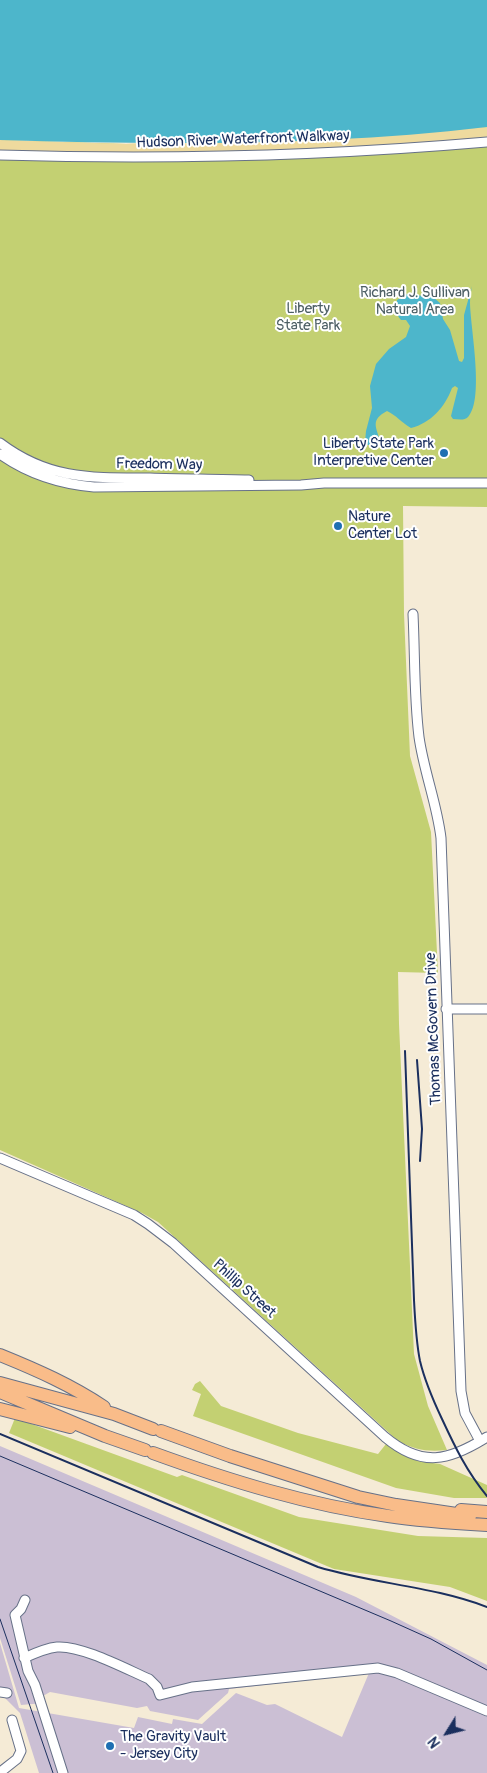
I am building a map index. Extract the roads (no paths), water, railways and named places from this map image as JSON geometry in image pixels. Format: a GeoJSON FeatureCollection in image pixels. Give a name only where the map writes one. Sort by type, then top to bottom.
{"type":"FeatureCollection","features":[{"type":"Feature","properties":{"kind":"highway"},"geometry":{"type":"LineString","coordinates":[[0,1355],[61,1381],[82,1392],[114,1414]]}},
{"type":"Feature","properties":{"kind":"highway"},"geometry":{"type":"LineString","coordinates":[[0,1383],[114,1414],[230,1456],[345,1493],[382,1502],[487,1517]]}},
{"type":"Feature","properties":{"kind":"highway"},"geometry":{"type":"LineString","coordinates":[[0,1392],[105,1436],[149,1452],[224,1477],[316,1503],[387,1516],[487,1526]]}},
{"type":"Feature","properties":{"kind":"highway"},"geometry":{"type":"LineString","coordinates":[[0,1409],[105,1436]]}},
{"type":"Feature","properties":{"kind":"highway"},"geometry":{"type":"LineString","coordinates":[[455,1512],[487,1512]]}},
{"type":"Feature","properties":{"kind":"street","name":"Hudson River Waterfront Walkway"},"geometry":{"type":"LineString","coordinates":[[0,155],[118,157],[251,156],[366,151],[487,142]]}},
{"type":"Feature","properties":{"kind":"street","name":"Freedom Way"},"geometry":{"type":"LineString","coordinates":[[0,444],[22,458],[40,466],[86,477],[300,480],[324,483]]}},
{"type":"Feature","properties":{"kind":"street","name":"Freedom Way"},"geometry":{"type":"LineString","coordinates":[[0,454],[15,464],[44,477],[63,483],[94,487],[301,485],[324,483],[487,483]]}},
{"type":"Feature","properties":{"kind":"street","name":"Thomas McGovern Drive"},"geometry":{"type":"LineString","coordinates":[[413,614],[419,734],[426,770],[436,805],[441,838],[461,1392],[465,1413],[484,1439]]}},
{"type":"Feature","properties":{"kind":"street"},"geometry":{"type":"LineString","coordinates":[[446,1009],[487,1009]]}},
{"type":"Feature","properties":{"kind":"street","name":"Phillip Street"},"geometry":{"type":"LineString","coordinates":[[0,1158],[120,1209],[148,1224],[173,1243],[392,1443],[400,1448],[415,1455],[432,1457],[452,1455],[484,1439]]}},
{"type":"Feature","properties":{"kind":"street"},"geometry":{"type":"LineString","coordinates":[[25,1600],[21,1609],[15,1615],[24,1658],[35,1685],[63,1773]]}},
{"type":"Feature","properties":{"kind":"street"},"geometry":{"type":"LineString","coordinates":[[24,1658],[39,1651],[57,1647],[73,1647],[149,1678],[157,1687],[160,1695],[192,1687],[378,1668],[397,1673],[487,1711]]}},
{"type":"Feature","properties":{"kind":"street"},"geometry":{"type":"LineString","coordinates":[[4,1771],[17,1760],[22,1751],[12,1720]]}},
{"type":"Feature","properties":{"kind":"water"},"geometry":{"type":"Polygon","coordinates":[[[0,0],[487,0],[487,127],[366,138],[305,141],[122,143],[0,140],[0,0]]]}},
{"type":"Feature","properties":{"kind":"water"},"geometry":{"type":"Polygon","coordinates":[[[472,286],[470,302],[476,379],[473,408],[468,417],[465,419],[453,419],[451,416],[458,388],[455,386],[441,408],[431,418],[418,426],[411,428],[387,411],[382,414],[376,421],[376,428],[381,443],[379,446],[368,445],[365,442],[372,408],[370,386],[376,364],[389,349],[406,337],[410,326],[406,320],[401,320],[397,313],[397,300],[407,294],[433,297],[440,303],[443,319],[450,330],[459,361],[462,362],[464,358],[464,315],[472,286]]]}},
{"type":"Feature","properties":{"kind":"tram line"},"geometry":{"type":"LineString","coordinates":[[0,1456],[391,1621],[431,1639],[487,1670]]}},
{"type":"Feature","properties":{"kind":"tram line"},"geometry":{"type":"LineString","coordinates":[[0,1619],[53,1773]]}},
{"type":"Feature","properties":{"kind":"railway"},"geometry":{"type":"LineString","coordinates":[[405,1051],[414,1300],[420,1361],[429,1391],[452,1439],[467,1468],[487,1496]]}},
{"type":"Feature","properties":{"kind":"railway"},"geometry":{"type":"LineString","coordinates":[[417,1060],[422,1129],[420,1161]]}},
{"type":"Feature","properties":{"kind":"railway"},"geometry":{"type":"LineString","coordinates":[[0,1434],[318,1567],[339,1573],[445,1594],[487,1607]]}},
{"type":"Feature","properties":{"kind":"place","name":"Liberty State Park Interpretive Center"},"geometry":{"type":"Point","coordinates":[444,453]}},
{"type":"Feature","properties":{"kind":"place","name":"Nature Center Lot"},"geometry":{"type":"Point","coordinates":[338,526]}},
{"type":"Feature","properties":{"kind":"place","name":"The Gravity Vault - Jersey City"},"geometry":{"type":"Point","coordinates":[110,1746]}},
{"type":"Feature","properties":{"kind":"park label","name":"Richard J. Sullivan Natural Area"},"geometry":{"type":"Point","coordinates":[415,302]}},
{"type":"Feature","properties":{"kind":"park label","name":"Liberty State Park"},"geometry":{"type":"Point","coordinates":[308,318]}}]}
